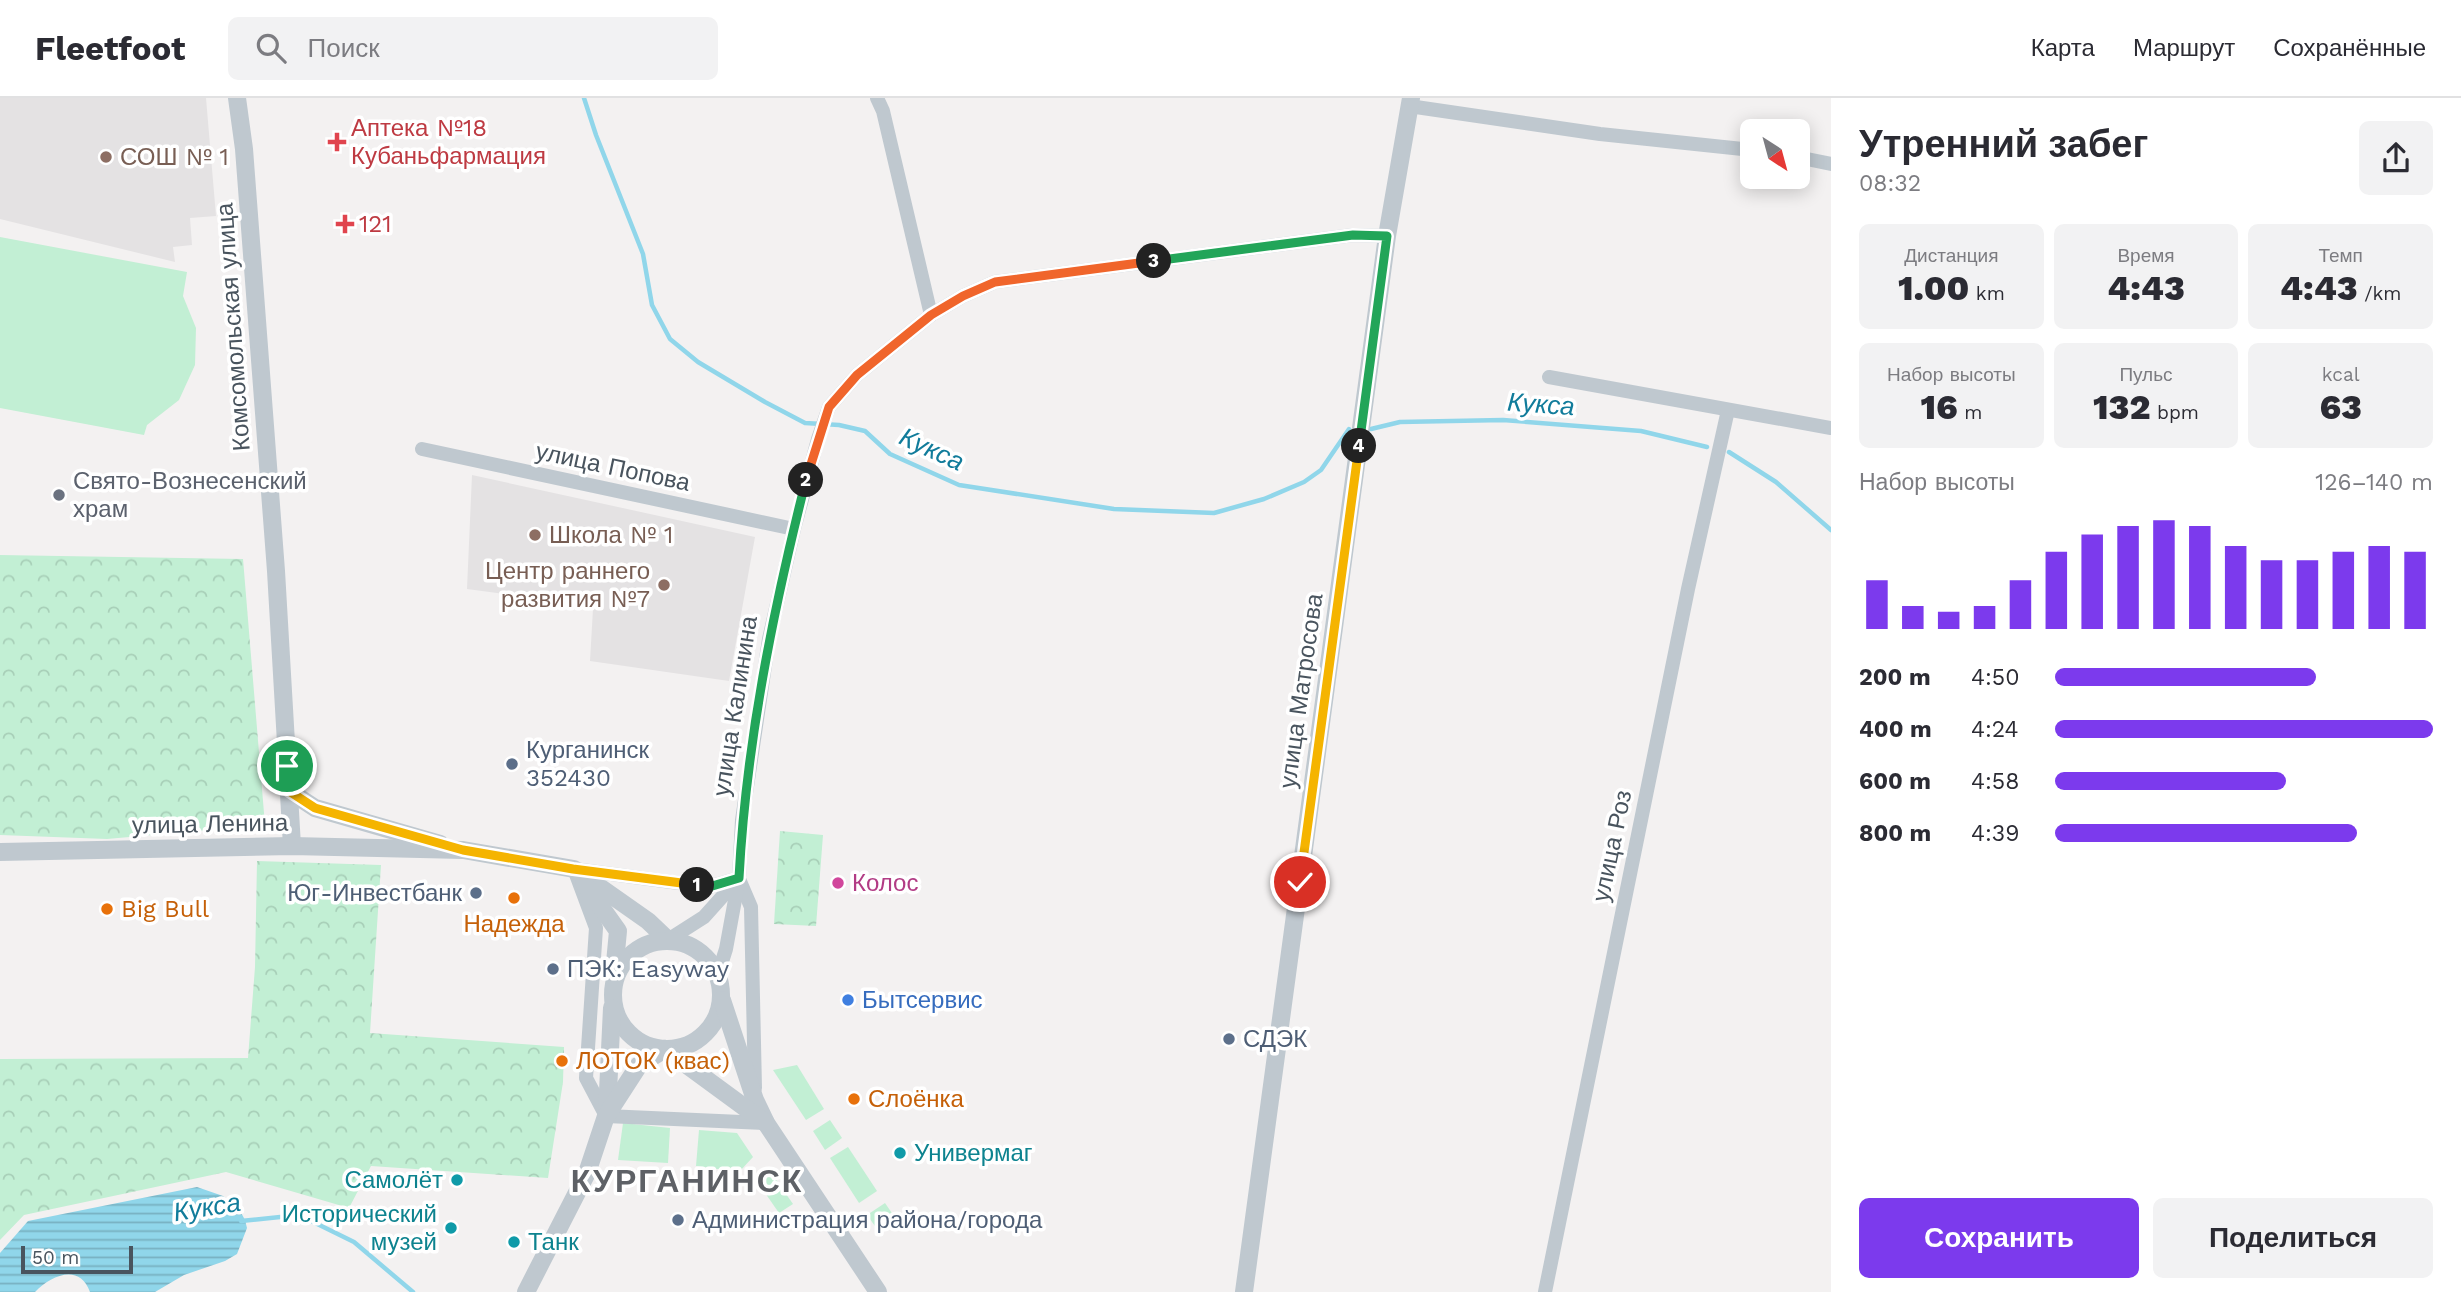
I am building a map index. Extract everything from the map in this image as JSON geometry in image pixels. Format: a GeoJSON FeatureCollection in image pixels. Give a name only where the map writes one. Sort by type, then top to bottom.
{"type":"FeatureCollection","features":[{"type":"Feature","properties":{"kind":"street","name":"Комсомольская улица"},"geometry":{"type":"LineString","coordinates":[[237,98],[246,176],[276,571],[292,846]]}},
{"type":"Feature","properties":{"kind":"street"},"geometry":{"type":"LineString","coordinates":[[877,98],[883,111],[931,315]]}},
{"type":"Feature","properties":{"kind":"street"},"geometry":{"type":"LineString","coordinates":[[1410,102],[1600,134],[1740,149]]}},
{"type":"Feature","properties":{"kind":"street","name":"улица Матросова"},"geometry":{"type":"LineString","coordinates":[[1244,1292],[1387,236],[1410,102]]}},
{"type":"Feature","properties":{"kind":"street"},"geometry":{"type":"LineString","coordinates":[[1810,160],[1831,164]]}},
{"type":"Feature","properties":{"kind":"street","name":"улица Калинина"},"geometry":{"type":"LineString","coordinates":[[718,974],[726,949],[739,878],[742,820],[769,639],[794,529],[829,407],[857,375],[931,315],[963,296],[995,282],[1353,235],[1387,236]]}},
{"type":"Feature","properties":{"kind":"street"},"geometry":{"type":"LineString","coordinates":[[1549,377],[1831,428]]}},
{"type":"Feature","properties":{"kind":"street","name":"улица Роз"},"geometry":{"type":"LineString","coordinates":[[1545,1292],[1688,589],[1728,410]]}},
{"type":"Feature","properties":{"kind":"street","name":"улица Попова"},"geometry":{"type":"LineString","coordinates":[[422,449],[794,529]]}},
{"type":"Feature","properties":{"kind":"street","name":"улица Ленина"},"geometry":{"type":"LineString","coordinates":[[289,791],[315,808],[463,850],[573,869],[709,887],[739,878]]}},
{"type":"Feature","properties":{"kind":"street","name":"улица Ленина"},"geometry":{"type":"LineString","coordinates":[[0,852],[292,846],[463,850]]}},
{"type":"Feature","properties":{"kind":"street","name":"улица Ленина"},"geometry":{"type":"LineString","coordinates":[[573,869],[648,921],[668,940]]}},
{"type":"Feature","properties":{"kind":"street"},"geometry":{"type":"LineString","coordinates":[[573,869],[618,931],[606,1116]]}},
{"type":"Feature","properties":{"kind":"street"},"geometry":{"type":"LineString","coordinates":[[573,869],[596,928],[586,1078],[606,1116]]}},
{"type":"Feature","properties":{"kind":"street"},"geometry":{"type":"LineString","coordinates":[[722,1000],[713,1026],[700,1038],[684,1047],[665,1049],[651,1047],[626,1031],[613,1004],[613,989],[616,976],[631,954],[642,946],[668,940],[705,917],[739,878]]}},
{"type":"Feature","properties":{"kind":"street","name":"улица Калинина"},"geometry":{"type":"LineString","coordinates":[[739,878],[751,906],[755,1100]]}},
{"type":"Feature","properties":{"kind":"street"},"geometry":{"type":"LineString","coordinates":[[668,940],[684,943],[698,950],[710,961],[718,974],[722,1000],[755,1100],[766,1123],[878,1292]]}},
{"type":"Feature","properties":{"kind":"street"},"geometry":{"type":"LineString","coordinates":[[526,1292],[587,1173],[606,1116],[639,1065],[665,1049]]}},
{"type":"Feature","properties":{"kind":"street"},"geometry":{"type":"LineString","coordinates":[[665,1049],[766,1123]]}},
{"type":"Feature","properties":{"kind":"street"},"geometry":{"type":"LineString","coordinates":[[606,1116],[766,1123]]}},
{"type":"Feature","properties":{"kind":"shaded area","name":"СОШ № 1"},"geometry":{"type":"Polygon","coordinates":[[[0,98],[206,98],[216,216],[190,218],[192,245],[173,247],[175,262],[0,219],[0,98]]]}},
{"type":"Feature","properties":{"kind":"shaded area","name":"Центр раннего развития №7"},"geometry":{"type":"Polygon","coordinates":[[[472,475],[755,537],[729,681],[590,661],[593,609],[579,604],[467,589],[472,475]]]}},
{"type":"Feature","properties":{"kind":"green space"},"geometry":{"type":"Polygon","coordinates":[[[0,237],[187,272],[183,296],[196,328],[195,365],[179,400],[147,425],[144,435],[0,408],[0,237]]]}},
{"type":"Feature","properties":{"kind":"green space"},"geometry":{"type":"Polygon","coordinates":[[[0,555],[243,559],[265,825],[107,839],[0,835],[0,555]]]}},
{"type":"Feature","properties":{"kind":"green space"},"geometry":{"type":"Polygon","coordinates":[[[780,831],[823,835],[816,926],[774,924],[780,831]]]}},
{"type":"Feature","properties":{"kind":"green space"},"geometry":{"type":"Polygon","coordinates":[[[257,861],[381,865],[370,1033],[564,1047],[563,1082],[548,1178],[371,1166],[349,1208],[226,1172],[24,1215],[0,1240],[0,1059],[248,1058],[255,967],[257,861]]]}},
{"type":"Feature","properties":{"kind":"green space"},"geometry":{"type":"Polygon","coordinates":[[[797,1065],[824,1109],[806,1120],[773,1070],[797,1065]]]}},
{"type":"Feature","properties":{"kind":"green space"},"geometry":{"type":"Polygon","coordinates":[[[830,1120],[842,1138],[825,1150],[813,1131],[830,1120]]]}},
{"type":"Feature","properties":{"kind":"green space"},"geometry":{"type":"Polygon","coordinates":[[[623,1123],[670,1128],[668,1163],[618,1160],[623,1123]]]}},
{"type":"Feature","properties":{"kind":"green space"},"geometry":{"type":"Polygon","coordinates":[[[699,1130],[737,1133],[753,1157],[739,1172],[696,1166],[699,1130]]]}},
{"type":"Feature","properties":{"kind":"green space"},"geometry":{"type":"Polygon","coordinates":[[[848,1147],[877,1191],[859,1203],[830,1158],[848,1147]]]}},
{"type":"Feature","properties":{"kind":"green space"},"geometry":{"type":"Polygon","coordinates":[[[768,1168],[793,1204],[779,1213],[754,1177],[768,1168]]]}},
{"type":"Feature","properties":{"kind":"green space"},"geometry":{"type":"Polygon","coordinates":[[[885,1203],[898,1222],[880,1233],[867,1215],[885,1203]]]}},
{"type":"Feature","properties":{"kind":"water"},"geometry":{"type":"Polygon","coordinates":[[[197,1187],[223,1196],[238,1207],[245,1220],[247,1228],[237,1254],[225,1261],[184,1275],[155,1292],[90,1292],[79,1277],[65,1275],[49,1281],[35,1292],[0,1292],[0,1253],[28,1221],[197,1187]]]}},
{"type":"Feature","properties":{"kind":"waterway","name":"Кукса"},"geometry":{"type":"LineString","coordinates":[[584,98],[643,254],[652,305],[670,339],[698,362],[805,423],[839,425],[865,431],[890,454],[959,485],[1114,509],[1214,513],[1264,499],[1304,482],[1321,470],[1349,429]]}},
{"type":"Feature","properties":{"kind":"waterway","name":"Кукса"},"geometry":{"type":"LineString","coordinates":[[1371,429],[1400,422],[1503,420],[1641,431],[1707,447]]}},
{"type":"Feature","properties":{"kind":"waterway","name":"Кукса"},"geometry":{"type":"LineString","coordinates":[[1729,452],[1776,482],[1831,530]]}},
{"type":"Feature","properties":{"kind":"waterway","name":"Кукса"},"geometry":{"type":"LineString","coordinates":[[241,1221],[299,1215],[354,1242],[413,1292]]}},
{"type":"Feature","properties":{"kind":"place","name":"Аптека №18 Кубаньфармация"},"geometry":{"type":"Point","coordinates":[337,142]}},
{"type":"Feature","properties":{"kind":"place","name":"СОШ № 1"},"geometry":{"type":"Point","coordinates":[106,157]}},
{"type":"Feature","properties":{"kind":"place","name":"121"},"geometry":{"type":"Point","coordinates":[345,224]}},
{"type":"Feature","properties":{"kind":"place","name":"Свято-Вознесенский храм"},"geometry":{"type":"Point","coordinates":[59,495]}},
{"type":"Feature","properties":{"kind":"place","name":"Школа № 1"},"geometry":{"type":"Point","coordinates":[535,535]}},
{"type":"Feature","properties":{"kind":"place","name":"Центр раннего развития №7"},"geometry":{"type":"Point","coordinates":[664,585]}},
{"type":"Feature","properties":{"kind":"place","name":"Курганинск 352430"},"geometry":{"type":"Point","coordinates":[512,764]}},
{"type":"Feature","properties":{"kind":"place","name":"Колос"},"geometry":{"type":"Point","coordinates":[838,883]}},
{"type":"Feature","properties":{"kind":"place","name":"Юг-Инвестбанк"},"geometry":{"type":"Point","coordinates":[476,893]}},
{"type":"Feature","properties":{"kind":"place","name":"Надежда"},"geometry":{"type":"Point","coordinates":[514,898]}},
{"type":"Feature","properties":{"kind":"place","name":"Big Bull"},"geometry":{"type":"Point","coordinates":[107,909]}},
{"type":"Feature","properties":{"kind":"place","name":"ПЭК: Easyway"},"geometry":{"type":"Point","coordinates":[553,969]}},
{"type":"Feature","properties":{"kind":"place","name":"Бытсервис"},"geometry":{"type":"Point","coordinates":[848,1000]}},
{"type":"Feature","properties":{"kind":"place","name":"СДЭК"},"geometry":{"type":"Point","coordinates":[1229,1039]}},
{"type":"Feature","properties":{"kind":"place","name":"ЛОТОК (квас)"},"geometry":{"type":"Point","coordinates":[562,1061]}},
{"type":"Feature","properties":{"kind":"place","name":"Слоёнка"},"geometry":{"type":"Point","coordinates":[854,1099]}},
{"type":"Feature","properties":{"kind":"place","name":"Универмаг"},"geometry":{"type":"Point","coordinates":[900,1153]}},
{"type":"Feature","properties":{"kind":"place","name":"Самолёт"},"geometry":{"type":"Point","coordinates":[457,1180]}},
{"type":"Feature","properties":{"kind":"place","name":"Администрация района/города"},"geometry":{"type":"Point","coordinates":[678,1220]}},
{"type":"Feature","properties":{"kind":"place","name":"Исторический музей"},"geometry":{"type":"Point","coordinates":[451,1228]}},
{"type":"Feature","properties":{"kind":"place","name":"Танк"},"geometry":{"type":"Point","coordinates":[514,1242]}},
{"type":"Feature","properties":{"kind":"district","name":"КУРГАНИНСК"},"geometry":{"type":"Point","coordinates":[687,1181]}},
{"type":"Feature","properties":{"kind":"route"},"geometry":{"type":"LineString","coordinates":[[287,766],[289,791],[315,808],[463,850],[573,869],[709,887],[739,878],[742,820],[769,639],[794,529],[829,407],[857,375],[931,315],[963,296],[995,282],[1353,235],[1387,236],[1300,882]]}}]}
